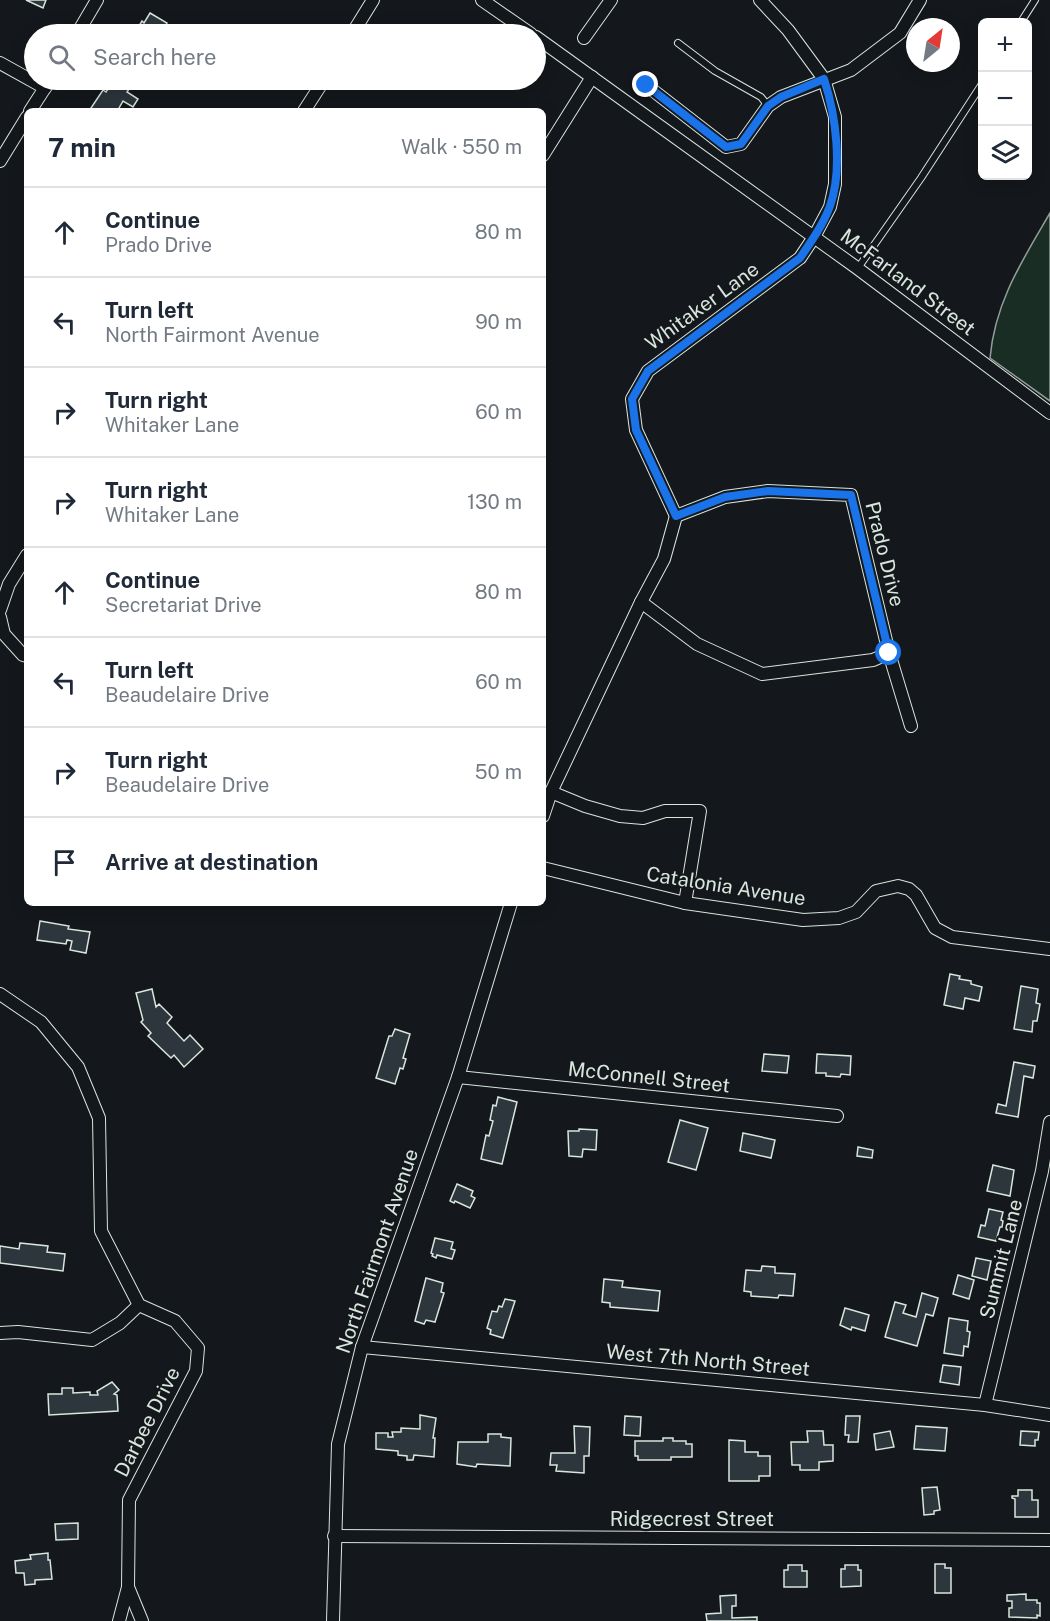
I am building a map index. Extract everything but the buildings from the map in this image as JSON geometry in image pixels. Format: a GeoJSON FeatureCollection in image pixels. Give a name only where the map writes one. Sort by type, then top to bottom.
{"type":"FeatureCollection","features":[{"type":"Feature","properties":{"kind":"street"},"geometry":{"type":"LineString","coordinates":[[83,24],[98,0]]}},
{"type":"Feature","properties":{"kind":"street"},"geometry":{"type":"LineString","coordinates":[[358,24],[374,0]]}},
{"type":"Feature","properties":{"kind":"street"},"geometry":{"type":"LineString","coordinates":[[482,0],[517,24]]}},
{"type":"Feature","properties":{"kind":"street"},"geometry":{"type":"LineString","coordinates":[[584,38],[611,0]]}},
{"type":"Feature","properties":{"kind":"street"},"geometry":{"type":"LineString","coordinates":[[760,0],[788,30],[824,79]]}},
{"type":"Feature","properties":{"kind":"street"},"geometry":{"type":"LineString","coordinates":[[646,85],[726,147],[741,144],[768,106],[781,97],[851,70],[900,33],[920,0]]}},
{"type":"Feature","properties":{"kind":"street","name":"McFarland Street"},"geometry":{"type":"LineString","coordinates":[[546,44],[857,268],[1050,413]]}},
{"type":"Feature","properties":{"kind":"street"},"geometry":{"type":"LineString","coordinates":[[0,63],[24,74]]}},
{"type":"Feature","properties":{"kind":"street"},"geometry":{"type":"LineString","coordinates":[[546,150],[592,76]]}},
{"type":"Feature","properties":{"kind":"street","name":"Whitaker Lane"},"geometry":{"type":"LineString","coordinates":[[676,516],[636,430],[632,399],[648,371],[800,258],[814,237],[830,207],[836,184],[835,117],[824,79]]}},
{"type":"Feature","properties":{"kind":"street"},"geometry":{"type":"LineString","coordinates":[[32,108],[43,90]]}},
{"type":"Feature","properties":{"kind":"street"},"geometry":{"type":"LineString","coordinates":[[306,108],[318,90]]}},
{"type":"Feature","properties":{"kind":"street"},"geometry":{"type":"LineString","coordinates":[[0,161],[24,122]]}},
{"type":"Feature","properties":{"kind":"street","name":"Prado Drive"},"geometry":{"type":"LineString","coordinates":[[676,516],[725,497],[768,491],[851,495],[889,653],[911,726]]}},
{"type":"Feature","properties":{"kind":"street"},"geometry":{"type":"LineString","coordinates":[[546,808],[641,602],[664,559],[676,516]]}},
{"type":"Feature","properties":{"kind":"street"},"geometry":{"type":"LineString","coordinates":[[0,610],[9,584],[24,560]]}},
{"type":"Feature","properties":{"kind":"street"},"geometry":{"type":"LineString","coordinates":[[641,602],[697,644],[762,674],[873,660],[889,653]]}},
{"type":"Feature","properties":{"kind":"street"},"geometry":{"type":"LineString","coordinates":[[0,617],[4,634],[24,655]]}},
{"type":"Feature","properties":{"kind":"street"},"geometry":{"type":"LineString","coordinates":[[552,792],[585,806],[620,816],[643,818],[665,811],[700,811],[685,903]]}},
{"type":"Feature","properties":{"kind":"street","name":"Catalonia Avenue"},"geometry":{"type":"LineString","coordinates":[[546,869],[685,903],[803,920],[839,918],[856,912],[876,891],[898,886],[909,889],[916,895],[935,928],[952,937],[1050,949]]}},
{"type":"Feature","properties":{"kind":"street","name":"North Fairmont Avenue"},"geometry":{"type":"LineString","coordinates":[[333,1621],[338,1444],[362,1347],[458,1077],[510,906]]}},
{"type":"Feature","properties":{"kind":"street"},"geometry":{"type":"LineString","coordinates":[[0,994],[41,1022],[78,1067],[99,1118],[101,1231],[139,1305],[120,1323],[92,1340],[18,1332],[0,1333]]}},
{"type":"Feature","properties":{"kind":"street","name":"McConnell Street"},"geometry":{"type":"LineString","coordinates":[[458,1077],[837,1116]]}},
{"type":"Feature","properties":{"kind":"street","name":"Summit Lane"},"geometry":{"type":"LineString","coordinates":[[985,1405],[1046,1171],[1050,1122]]}},
{"type":"Feature","properties":{"kind":"street","name":"Darbee Drive"},"geometry":{"type":"LineString","coordinates":[[119,1621],[128,1587],[129,1500],[196,1371],[198,1348],[175,1321],[139,1305]]}},
{"type":"Feature","properties":{"kind":"street","name":"West 7th North Street"},"geometry":{"type":"LineString","coordinates":[[362,1347],[985,1405],[1050,1415]]}},
{"type":"Feature","properties":{"kind":"street","name":"Ridgecrest Street"},"geometry":{"type":"LineString","coordinates":[[334,1536],[1050,1540]]}},
{"type":"Feature","properties":{"kind":"street","name":"Darbee Drive"},"geometry":{"type":"LineString","coordinates":[[128,1587],[142,1621]]}},
{"type":"Feature","properties":{"kind":"lane"},"geometry":{"type":"LineString","coordinates":[[1024,18],[1035,0]]}},
{"type":"Feature","properties":{"kind":"lane"},"geometry":{"type":"LineString","coordinates":[[678,43],[716,71],[754,92],[768,106]]}},
{"type":"Feature","properties":{"kind":"lane"},"geometry":{"type":"LineString","coordinates":[[857,268],[921,178],[978,90]]}},
{"type":"Feature","properties":{"kind":"green space"},"geometry":{"type":"Polygon","coordinates":[[[1050,213],[1050,401],[990,358],[998,318],[1011,282],[1050,213]]]}},
{"type":"Feature","properties":{"kind":"route"},"geometry":{"type":"LineString","coordinates":[[646,85],[726,147],[741,144],[768,106],[781,97],[824,79],[835,117],[836,184],[830,207],[814,237],[800,258],[648,371],[632,399],[636,430],[676,516],[725,497],[768,491],[851,495],[889,653]]}}]}
